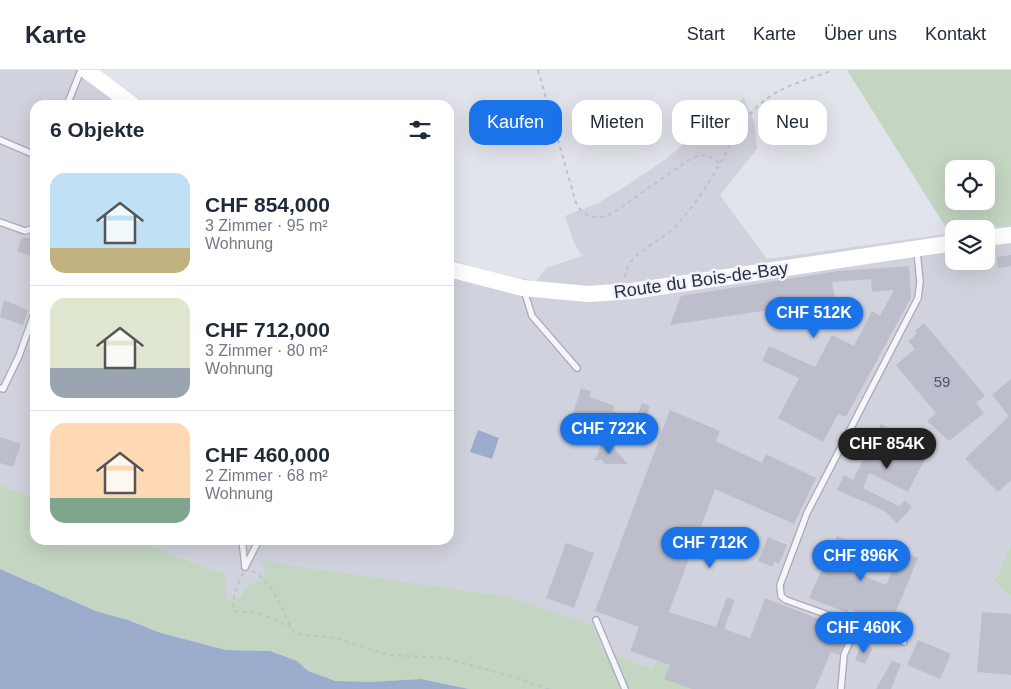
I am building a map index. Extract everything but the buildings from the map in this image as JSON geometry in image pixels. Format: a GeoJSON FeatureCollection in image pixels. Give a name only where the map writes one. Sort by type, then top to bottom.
{"type":"FeatureCollection","features":[{"type":"Feature","properties":{"kind":"main road"},"geometry":{"type":"LineString","coordinates":[[86,70],[123,100]]}},
{"type":"Feature","properties":{"kind":"main road"},"geometry":{"type":"LineString","coordinates":[[995,237],[1011,235]]}},
{"type":"Feature","properties":{"kind":"main road","name":"Route du Bois-de-Bay"},"geometry":{"type":"LineString","coordinates":[[454,271],[523,288],[588,294],[625,291],[945,244]]}},
{"type":"Feature","properties":{"kind":"lane"},"geometry":{"type":"LineString","coordinates":[[68,100],[82,70]]}},
{"type":"Feature","properties":{"kind":"lane"},"geometry":{"type":"LineString","coordinates":[[0,140],[30,153]]}},
{"type":"Feature","properties":{"kind":"lane"},"geometry":{"type":"LineString","coordinates":[[0,222],[25,231],[30,230]]}},
{"type":"Feature","properties":{"kind":"lane"},"geometry":{"type":"LineString","coordinates":[[904,642],[786,600],[781,596],[780,585],[806,514],[918,298],[920,282],[917,249]]}},
{"type":"Feature","properties":{"kind":"lane"},"geometry":{"type":"LineString","coordinates":[[523,288],[532,316],[577,368]]}},
{"type":"Feature","properties":{"kind":"lane"},"geometry":{"type":"LineString","coordinates":[[0,388],[3,389],[19,356],[30,325]]}},
{"type":"Feature","properties":{"kind":"lane"},"geometry":{"type":"LineString","coordinates":[[243,545],[245,567]]}},
{"type":"Feature","properties":{"kind":"lane"},"geometry":{"type":"LineString","coordinates":[[245,567],[256,545]]}},
{"type":"Feature","properties":{"kind":"lane"},"geometry":{"type":"LineString","coordinates":[[596,620],[625,689]]}},
{"type":"Feature","properties":{"kind":"lane"},"geometry":{"type":"LineString","coordinates":[[840,689],[844,655],[857,625]]}},
{"type":"Feature","properties":{"kind":"path"},"geometry":{"type":"LineString","coordinates":[[538,70],[578,209],[588,216],[601,218],[613,213],[693,157],[706,155],[720,162]]}},
{"type":"Feature","properties":{"kind":"path"},"geometry":{"type":"LineString","coordinates":[[625,291],[627,267],[634,258],[663,238],[686,215],[739,128],[767,98],[788,85],[833,70]]}},
{"type":"Feature","properties":{"kind":"path"},"geometry":{"type":"LineString","coordinates":[[290,627],[259,613],[236,612],[233,609],[245,567],[268,582],[295,634],[336,638],[389,655],[445,658],[549,689]]}},
{"type":"Feature","properties":{"kind":"shaded area"},"geometry":{"type":"Polygon","coordinates":[[[0,70],[99,70],[141,100],[30,100],[30,496],[0,485],[0,70]]]}},
{"type":"Feature","properties":{"kind":"shaded area"},"geometry":{"type":"Polygon","coordinates":[[[748,108],[754,122],[757,149],[720,195],[767,259],[945,234],[945,270],[995,270],[995,227],[1011,225],[1011,544],[997,577],[992,579],[1011,597],[1011,689],[692,689],[664,679],[653,669],[602,650],[262,561],[265,570],[262,579],[245,587],[241,597],[226,599],[226,573],[206,568],[148,545],[454,545],[454,261],[493,274],[536,281],[546,268],[582,256],[574,243],[565,216],[598,203],[666,159],[682,145],[748,145],[748,108]]]}},
{"type":"Feature","properties":{"kind":"green space"},"geometry":{"type":"Polygon","coordinates":[[[847,70],[1011,70],[1011,225],[995,227],[995,220],[945,220],[945,226],[847,70]]]}},
{"type":"Feature","properties":{"kind":"green space"},"geometry":{"type":"Polygon","coordinates":[[[0,485],[30,496],[30,545],[149,545],[203,567],[226,573],[226,599],[241,597],[245,587],[262,579],[265,570],[261,561],[508,597],[592,625],[602,650],[653,669],[657,660],[670,665],[665,679],[692,689],[469,689],[421,679],[266,689],[249,650],[226,650],[161,633],[128,620],[96,611],[0,569],[0,485]]]}},
{"type":"Feature","properties":{"kind":"green space"},"geometry":{"type":"Polygon","coordinates":[[[1011,544],[1011,597],[992,579],[997,577],[1011,544]]]}},
{"type":"Feature","properties":{"kind":"water"},"geometry":{"type":"Polygon","coordinates":[[[478,430],[499,438],[492,459],[470,452],[478,430]]]}},
{"type":"Feature","properties":{"kind":"water"},"geometry":{"type":"Polygon","coordinates":[[[0,569],[96,611],[128,620],[161,633],[226,650],[270,651],[297,661],[308,671],[335,681],[370,682],[421,679],[469,689],[0,689],[0,569]]]}}]}
